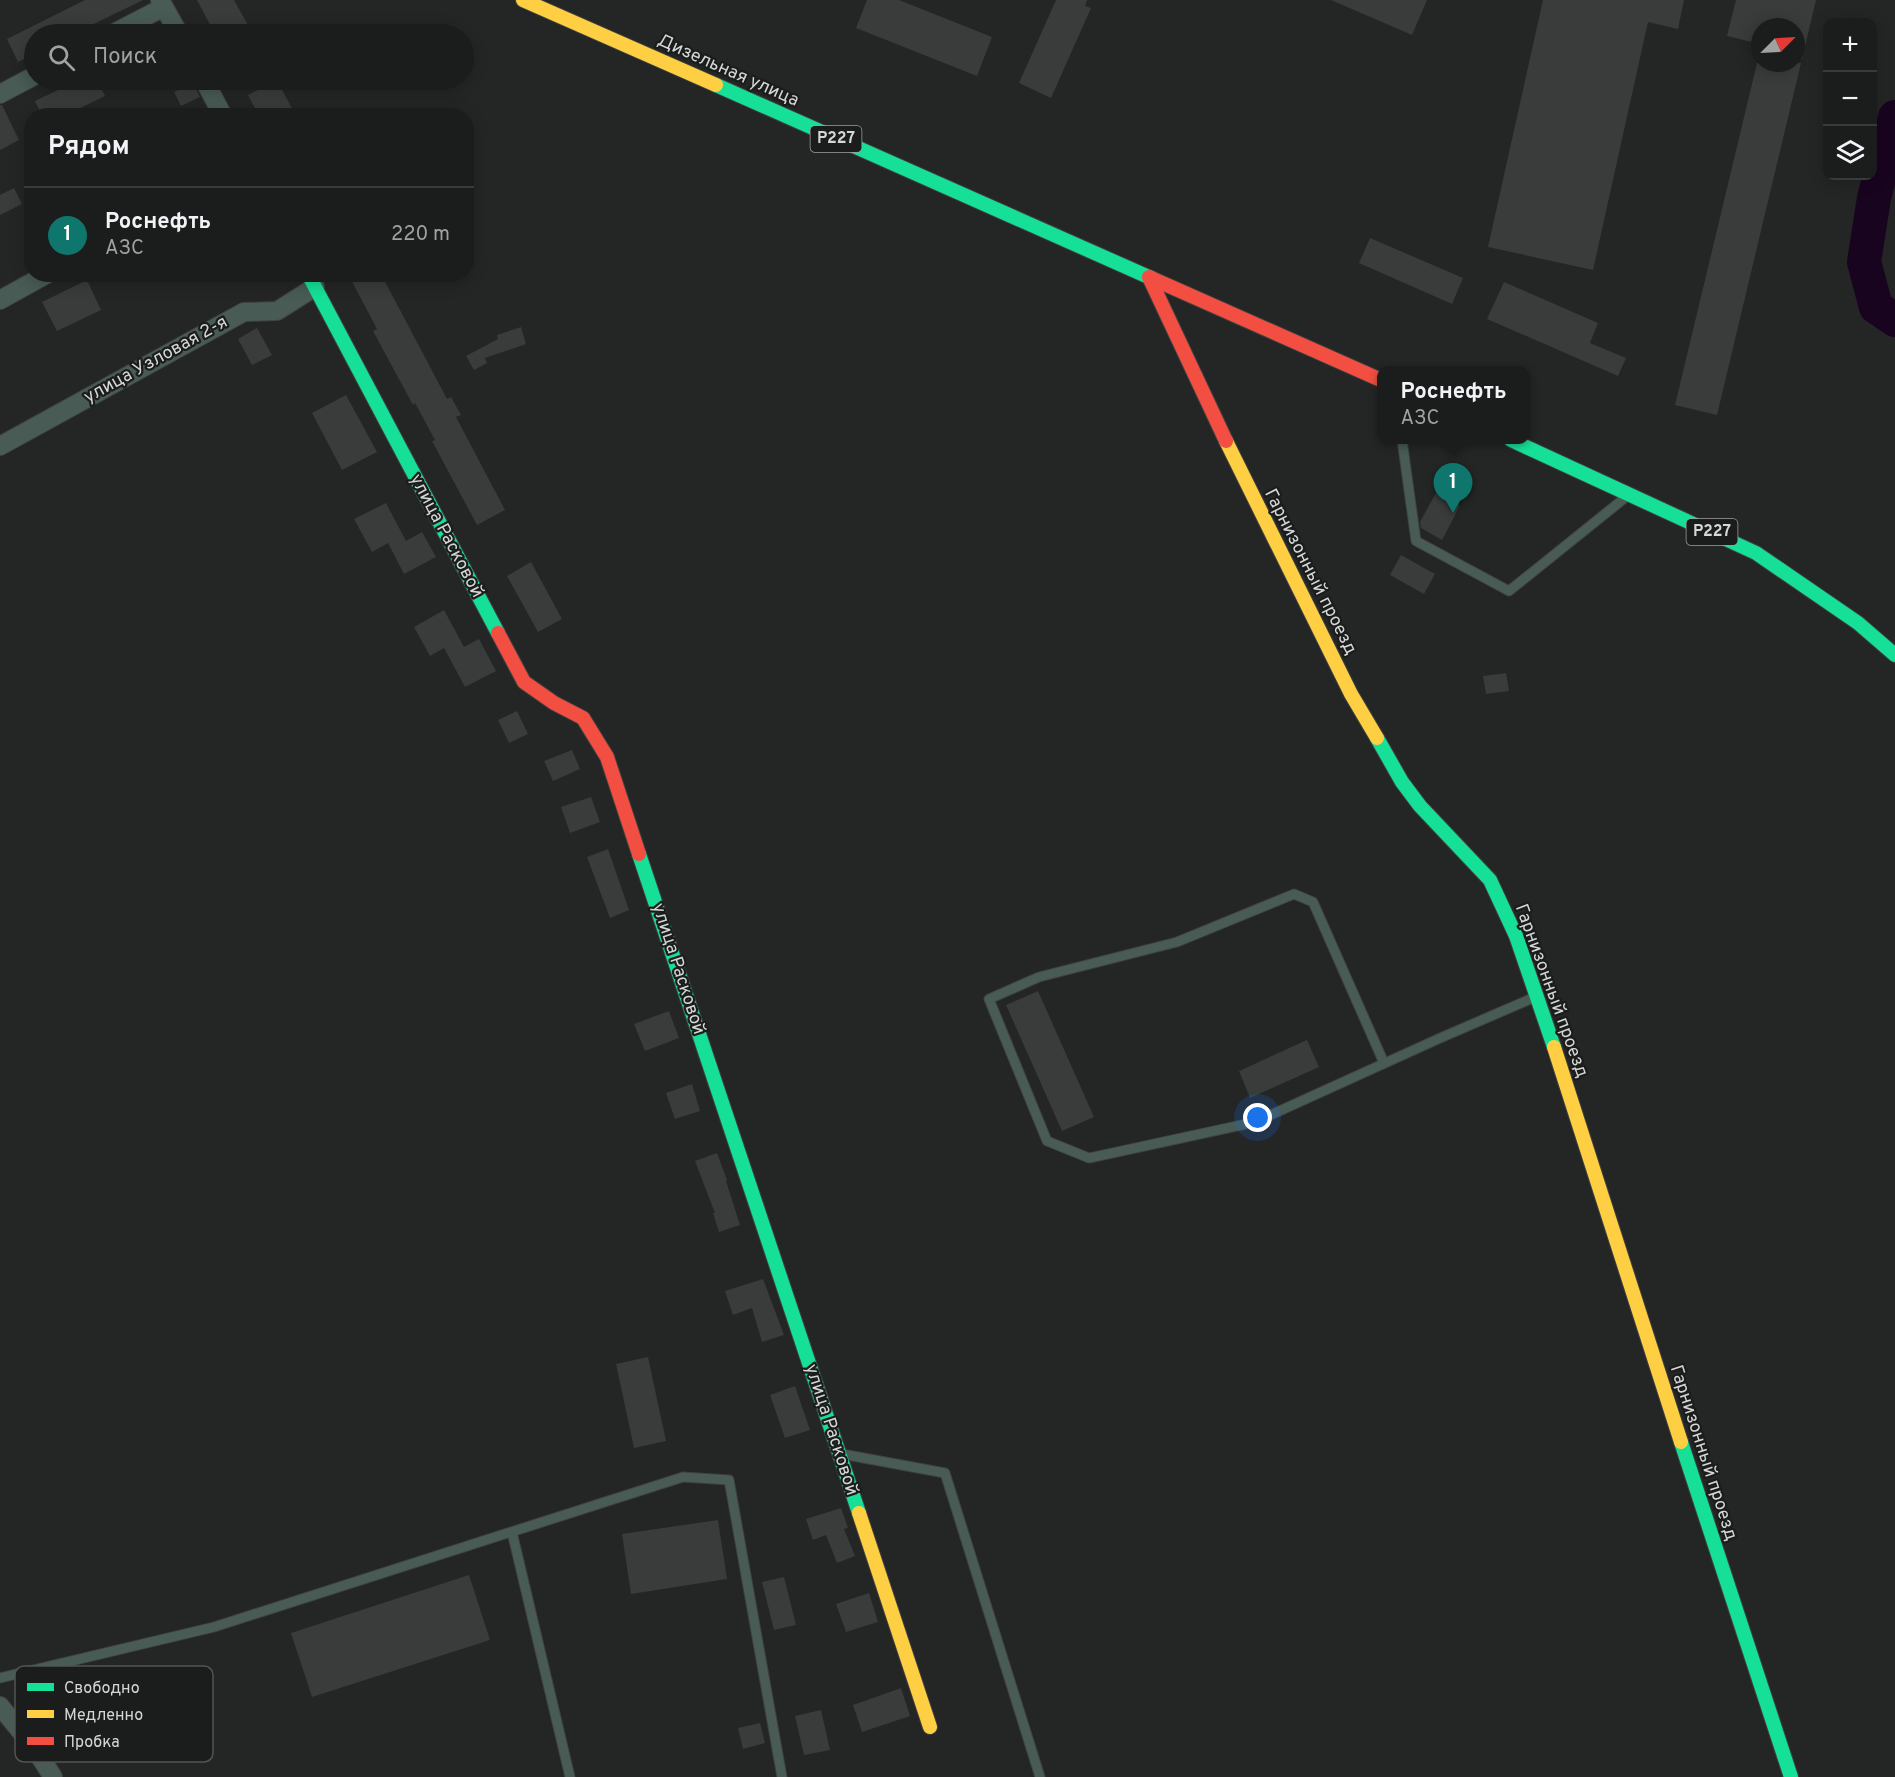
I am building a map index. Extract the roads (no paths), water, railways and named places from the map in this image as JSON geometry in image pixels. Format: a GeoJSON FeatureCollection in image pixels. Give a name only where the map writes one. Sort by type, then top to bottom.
{"type":"FeatureCollection","features":[{"type":"Feature","properties":{"kind":"street","name":"Дизельная улица"},"geometry":{"type":"LineString","coordinates":[[523,0],[1149,277]]}},
{"type":"Feature","properties":{"kind":"street"},"geometry":{"type":"LineString","coordinates":[[129,24],[162,4],[173,24]]}},
{"type":"Feature","properties":{"kind":"street"},"geometry":{"type":"LineString","coordinates":[[0,94],[24,81]]}},
{"type":"Feature","properties":{"kind":"street"},"geometry":{"type":"LineString","coordinates":[[209,90],[219,108]]}},
{"type":"Feature","properties":{"kind":"street","name":"Р227"},"geometry":{"type":"LineString","coordinates":[[1149,277],[1377,378]]}},
{"type":"Feature","properties":{"kind":"street","name":"Гарнизонный проезд"},"geometry":{"type":"LineString","coordinates":[[1149,277],[1248,487],[1351,694],[1402,782],[1420,806],[1490,880],[1516,936],[1538,996],[1733,1604],[1791,1777]]}},
{"type":"Feature","properties":{"kind":"street"},"geometry":{"type":"LineString","coordinates":[[0,300],[33,282]]}},
{"type":"Feature","properties":{"kind":"street","name":"улица Узловая 2-я"},"geometry":{"type":"LineString","coordinates":[[0,446],[244,312],[276,311],[310,282]]}},
{"type":"Feature","properties":{"kind":"street","name":"улица Расковой"},"geometry":{"type":"LineString","coordinates":[[312,282],[524,682],[554,703],[583,718],[607,757],[930,1727]]}},
{"type":"Feature","properties":{"kind":"street","name":"Р227"},"geometry":{"type":"LineString","coordinates":[[1520,444],[1756,553],[1858,623],[1895,655]]}},
{"type":"Feature","properties":{"kind":"street"},"geometry":{"type":"LineString","coordinates":[[0,1706],[15,1724]]}},
{"type":"Feature","properties":{"kind":"street"},"geometry":{"type":"LineString","coordinates":[[43,1762],[53,1777]]}},
{"type":"Feature","properties":{"kind":"lane"},"geometry":{"type":"LineString","coordinates":[[1403,444],[1416,541],[1509,591],[1630,494]]}},
{"type":"Feature","properties":{"kind":"lane"},"geometry":{"type":"LineString","coordinates":[[1384,1063],[1313,902],[1294,894],[1178,942],[1039,977],[989,999],[1047,1141],[1089,1158],[1255,1122],[1538,996]]}},
{"type":"Feature","properties":{"kind":"lane"},"geometry":{"type":"LineString","coordinates":[[839,1454],[945,1473],[1040,1777]]}},
{"type":"Feature","properties":{"kind":"lane"},"geometry":{"type":"LineString","coordinates":[[50,1666],[214,1627],[683,1477],[729,1480],[782,1777]]}},
{"type":"Feature","properties":{"kind":"lane"},"geometry":{"type":"LineString","coordinates":[[512,1532],[570,1777]]}},
{"type":"Feature","properties":{"kind":"lane"},"geometry":{"type":"LineString","coordinates":[[0,1678],[15,1674]]}},
{"type":"Feature","properties":{"kind":"waterway"},"geometry":{"type":"LineString","coordinates":[[1895,117],[1874,198],[1864,262],[1876,307],[1895,320]]}},
{"type":"Feature","properties":{"kind":"place","name":"Роснефть"},"geometry":{"type":"Point","coordinates":[1453,513]}}]}
